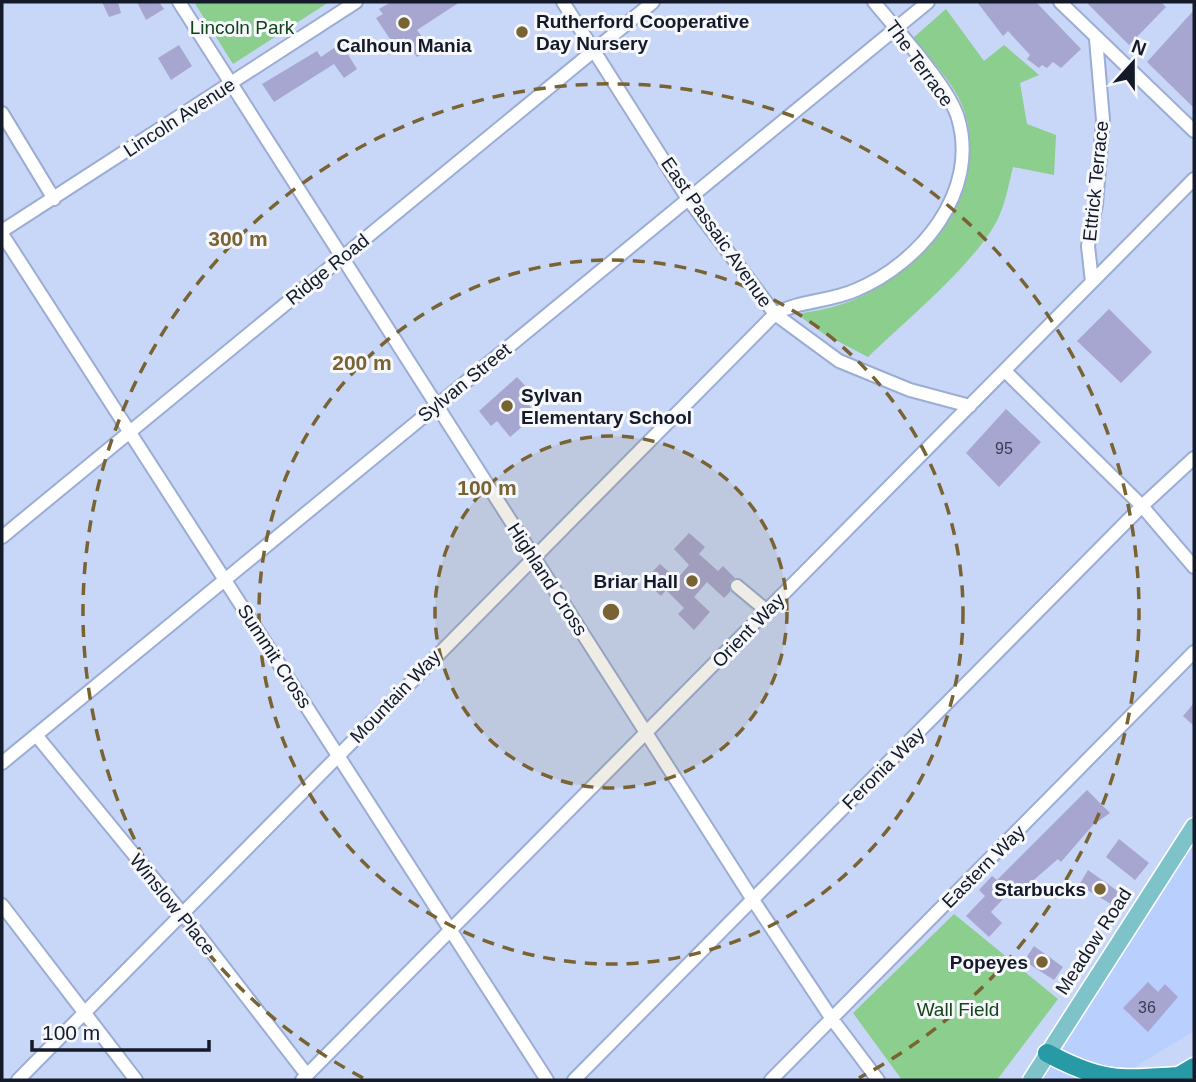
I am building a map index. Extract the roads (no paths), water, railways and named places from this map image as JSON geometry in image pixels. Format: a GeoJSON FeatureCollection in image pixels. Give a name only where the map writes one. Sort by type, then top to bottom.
{"type":"FeatureCollection","features":[{"type":"Feature","properties":{"kind":"highway"},"geometry":{"type":"LineString","coordinates":[[1047,1053],[1082,1073],[1099,1079],[1182,1074]]}},
{"type":"Feature","properties":{"kind":"main road","name":"Meadow Road"},"geometry":{"type":"LineString","coordinates":[[1031,1080],[1194,826]]}},
{"type":"Feature","properties":{"kind":"street","name":"Highland Cross"},"geometry":{"type":"LineString","coordinates":[[179,2],[753,900],[832,1019],[878,1080]]}},
{"type":"Feature","properties":{"kind":"street","name":"Lincoln Avenue"},"geometry":{"type":"LineString","coordinates":[[2,232],[356,2]]}},
{"type":"Feature","properties":{"kind":"street","name":"East Passaic Avenue"},"geometry":{"type":"LineString","coordinates":[[563,2],[596,49],[688,199],[775,314],[839,361],[910,390],[970,405]]}},
{"type":"Feature","properties":{"kind":"street","name":"Ridge Road"},"geometry":{"type":"LineString","coordinates":[[2,537],[653,2]]}},
{"type":"Feature","properties":{"kind":"street","name":"The Terrace"},"geometry":{"type":"LineString","coordinates":[[775,314],[794,304],[821,302],[856,290],[895,268],[941,223],[952,200],[959,176],[961,130],[958,116],[939,85],[874,2]]}},
{"type":"Feature","properties":{"kind":"street","name":"Sylvan Street"},"geometry":{"type":"LineString","coordinates":[[2,763],[227,581],[436,405],[928,2]]}},
{"type":"Feature","properties":{"kind":"street"},"geometry":{"type":"LineString","coordinates":[[1060,2],[1194,131]]}},
{"type":"Feature","properties":{"kind":"street","name":"Ettrick Terrace"},"geometry":{"type":"LineString","coordinates":[[1092,282],[1087,246],[1096,204],[1103,120],[1096,39]]}},
{"type":"Feature","properties":{"kind":"street"},"geometry":{"type":"LineString","coordinates":[[2,113],[54,199]]}},
{"type":"Feature","properties":{"kind":"street","name":"Orient Way"},"geometry":{"type":"LineString","coordinates":[[305,1078],[1194,179]]}},
{"type":"Feature","properties":{"kind":"street","name":"Summit Cross"},"geometry":{"type":"LineString","coordinates":[[2,232],[128,432],[227,581],[450,933],[547,1080]]}},
{"type":"Feature","properties":{"kind":"street","name":"Mountain Way"},"geometry":{"type":"LineString","coordinates":[[18,1080],[85,1015],[181,912],[775,314]]}},
{"type":"Feature","properties":{"kind":"street"},"geometry":{"type":"LineString","coordinates":[[1005,371],[1142,506],[1194,567]]}},
{"type":"Feature","properties":{"kind":"street","name":"Feronia Way"},"geometry":{"type":"LineString","coordinates":[[574,1080],[1142,506],[1194,458]]}},
{"type":"Feature","properties":{"kind":"street"},"geometry":{"type":"LineString","coordinates":[[737,586],[767,611]]}},
{"type":"Feature","properties":{"kind":"street","name":"Eastern Way"},"geometry":{"type":"LineString","coordinates":[[771,1080],[1194,652]]}},
{"type":"Feature","properties":{"kind":"street","name":"Winslow Place"},"geometry":{"type":"LineString","coordinates":[[36,735],[181,912],[305,1078]]}},
{"type":"Feature","properties":{"kind":"street"},"geometry":{"type":"LineString","coordinates":[[2,905],[136,1080]]}},
{"type":"Feature","properties":{"kind":"place","name":"Calhoun Mania"},"geometry":{"type":"Point","coordinates":[404,23]}},
{"type":"Feature","properties":{"kind":"place","name":"Rutherford Cooperative Day Nursery"},"geometry":{"type":"Point","coordinates":[522,32]}},
{"type":"Feature","properties":{"kind":"place","name":"Sylvan Elementary School"},"geometry":{"type":"Point","coordinates":[507,406]}},
{"type":"Feature","properties":{"kind":"place","name":"Briar Hall"},"geometry":{"type":"Point","coordinates":[692,581]}},
{"type":"Feature","properties":{"kind":"place","name":"Starbucks"},"geometry":{"type":"Point","coordinates":[1100,889]}},
{"type":"Feature","properties":{"kind":"place","name":"Popeyes"},"geometry":{"type":"Point","coordinates":[1042,962]}},
{"type":"Feature","properties":{"kind":"park label","name":"Lincoln Park"},"geometry":{"type":"Point","coordinates":[242,27]}},
{"type":"Feature","properties":{"kind":"park label","name":"Wall Field"},"geometry":{"type":"Point","coordinates":[958,1009]}}]}
